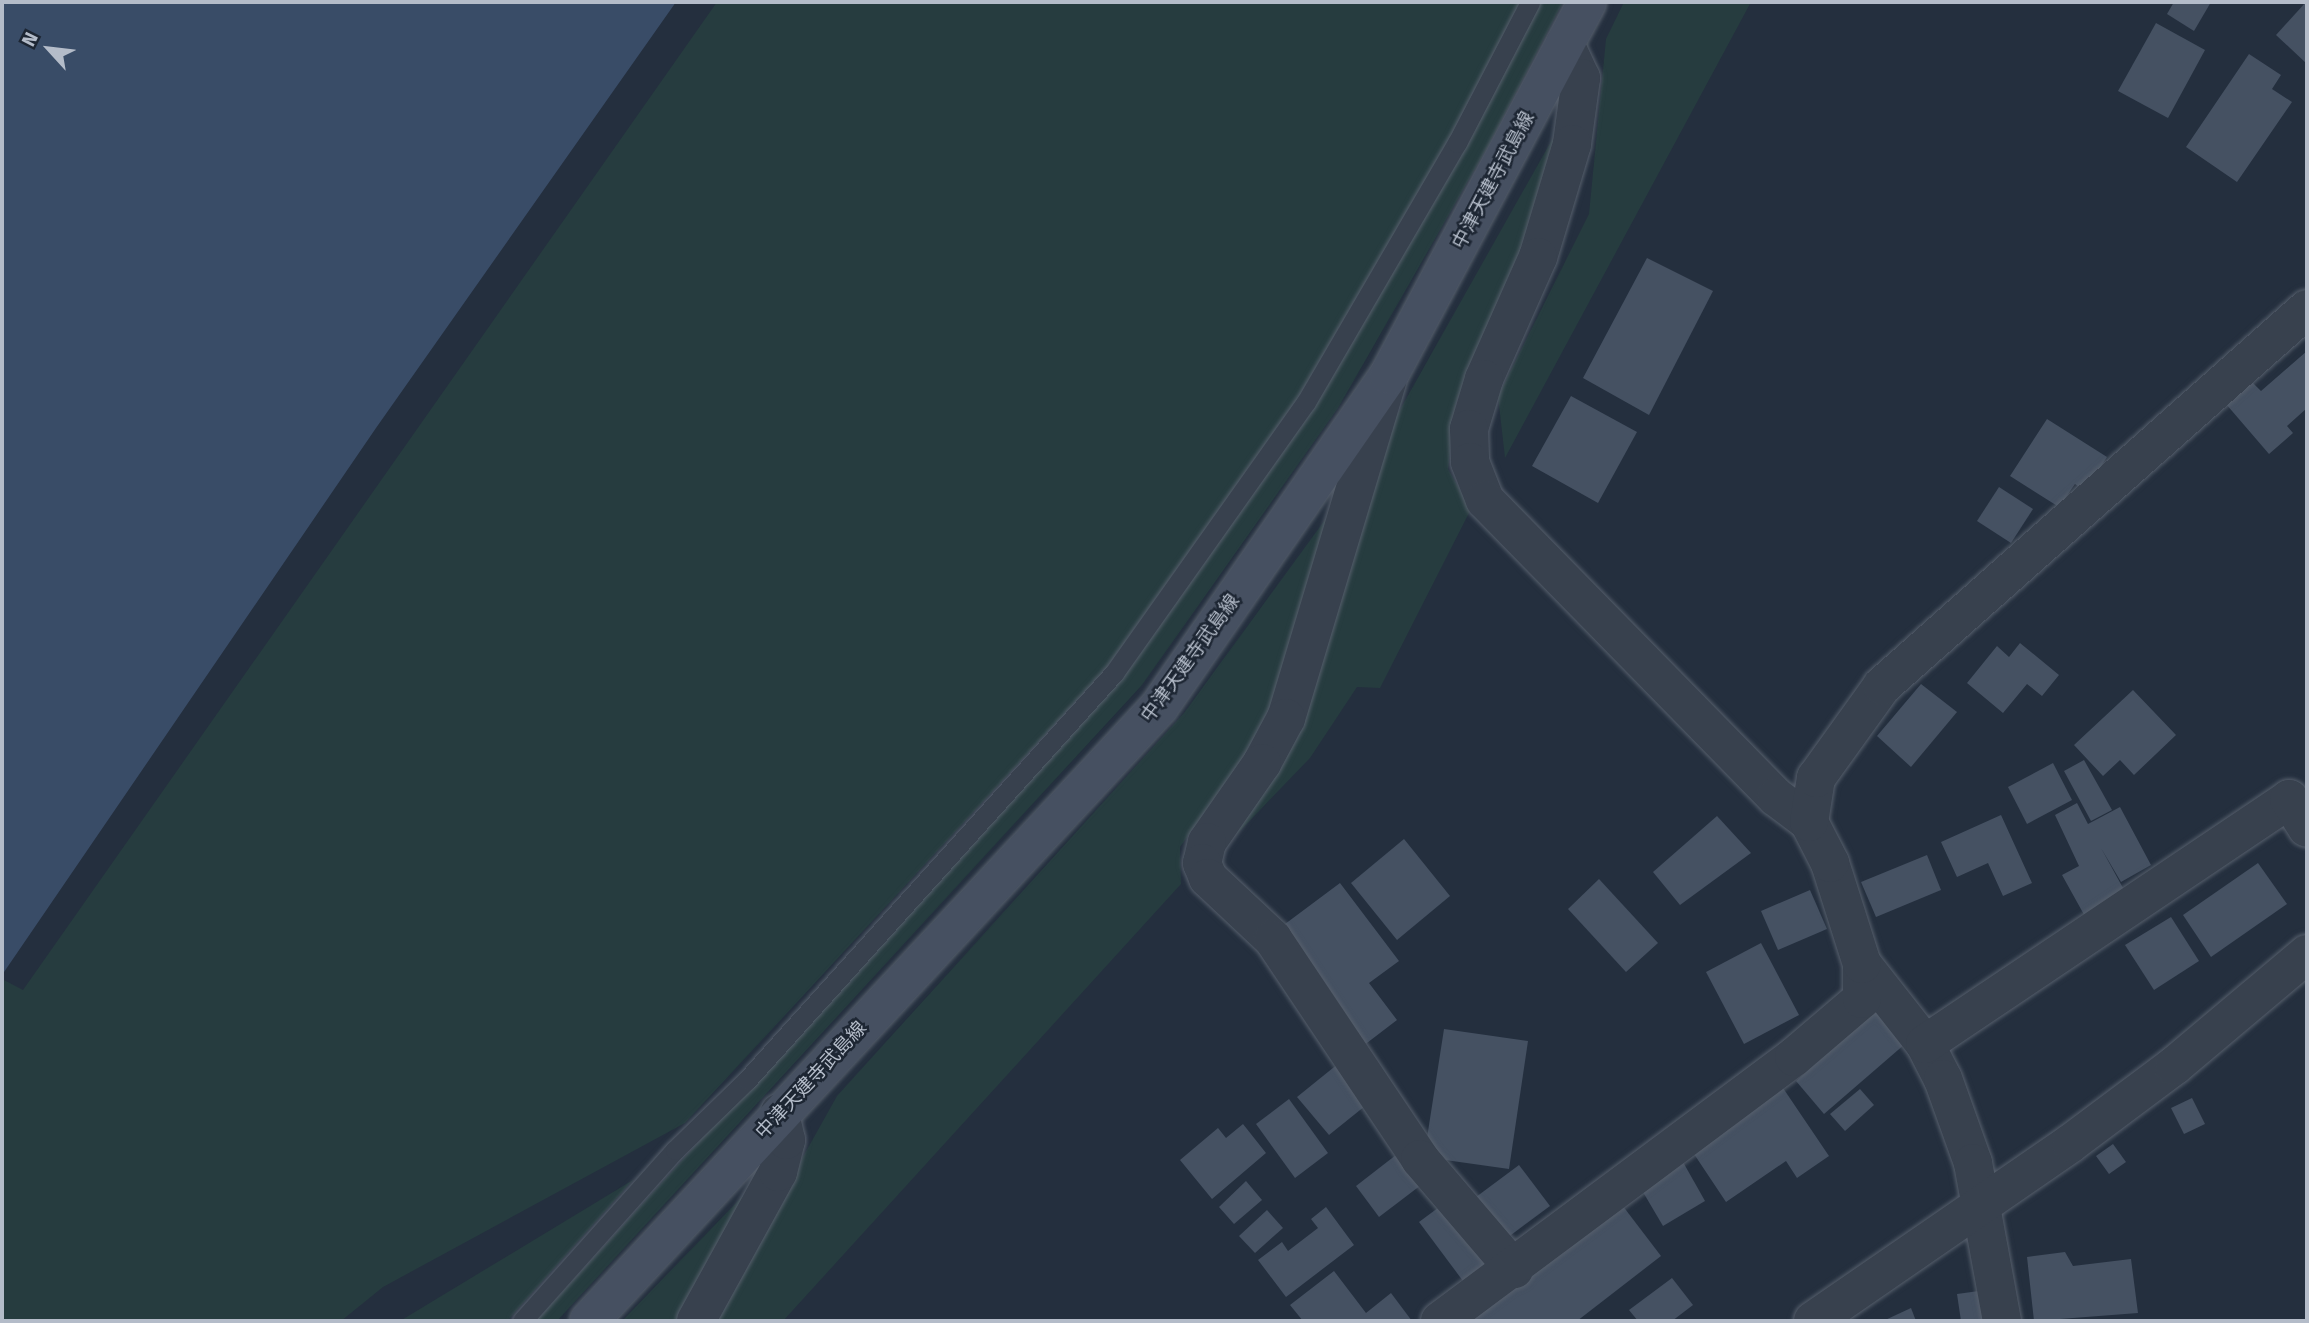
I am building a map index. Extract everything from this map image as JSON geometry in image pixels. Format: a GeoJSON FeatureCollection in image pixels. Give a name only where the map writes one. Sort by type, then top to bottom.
{"type":"FeatureCollection","features":[{"type":"Feature","properties":{"kind":"main road","name":"中津天建寺武島線"},"geometry":{"type":"LineString","coordinates":[[589,1321],[1159,707],[1389,375],[1587,2]]}},
{"type":"Feature","properties":{"kind":"street"},"geometry":{"type":"LineString","coordinates":[[1440,1321],[1514,1269],[1834,1025],[1862,999],[1862,964],[1830,863],[1809,822],[1776,797],[1485,500],[1470,462],[1469,429],[1484,379],[1538,257],[1572,144],[1581,78],[1565,44]]}},
{"type":"Feature","properties":{"kind":"street"},"geometry":{"type":"LineString","coordinates":[[1809,822],[1816,778],[1882,686],[2307,309]]}},
{"type":"Feature","properties":{"kind":"street"},"geometry":{"type":"LineString","coordinates":[[1389,375],[1286,718],[1262,763],[1207,842],[1202,863],[1208,878],[1273,939],[1420,1159],[1514,1269]]}},
{"type":"Feature","properties":{"kind":"street"},"geometry":{"type":"LineString","coordinates":[[1925,1044],[2289,799],[2307,828]]}},
{"type":"Feature","properties":{"kind":"street"},"geometry":{"type":"LineString","coordinates":[[1813,1321],[2174,1066],[2307,954]]}},
{"type":"Feature","properties":{"kind":"street"},"geometry":{"type":"LineString","coordinates":[[1862,964],[1925,1044],[1944,1079],[1982,1202],[2002,1321]]}},
{"type":"Feature","properties":{"kind":"street"},"geometry":{"type":"LineString","coordinates":[[696,1321],[778,1172],[786,1140],[780,1113]]}},
{"type":"Feature","properties":{"kind":"lane"},"geometry":{"type":"LineString","coordinates":[[522,1321],[675,1150],[747,1080],[1114,673],[1306,402],[1457,143],[1531,2]]}},
{"type":"Feature","properties":{"kind":"green space"},"geometry":{"type":"Polygon","coordinates":[[[717,2],[1520,2],[1446,145],[1297,400],[1106,669],[685,1123],[383,1287],[341,1321],[2,1321],[2,979],[23,990],[717,2]]]}},
{"type":"Feature","properties":{"kind":"green space"},"geometry":{"type":"Polygon","coordinates":[[[1541,2],[1563,2],[1487,148],[1338,408],[1142,685],[557,1321],[536,1321],[1121,677],[1467,142],[1541,2]]]}},
{"type":"Feature","properties":{"kind":"green space"},"geometry":{"type":"Polygon","coordinates":[[[1624,2],[1751,2],[1505,458],[1498,396],[1589,214],[1606,39],[1624,2]]]}},
{"type":"Feature","properties":{"kind":"green space"},"geometry":{"type":"Polygon","coordinates":[[[1558,129],[1523,269],[1456,403],[1448,469],[1471,509],[1380,688],[1357,687],[1310,758],[1236,835],[1298,732],[1393,422],[1558,129]]]}},
{"type":"Feature","properties":{"kind":"green space"},"geometry":{"type":"Polygon","coordinates":[[[1338,502],[1273,722],[1180,847],[1181,884],[783,1321],[711,1321],[837,1096],[1184,713],[1338,502]]]}},
{"type":"Feature","properties":{"kind":"green space"},"geometry":{"type":"Polygon","coordinates":[[[766,1172],[679,1321],[622,1321],[766,1172]]]}},
{"type":"Feature","properties":{"kind":"green space"},"geometry":{"type":"Polygon","coordinates":[[[633,1180],[507,1321],[400,1321],[633,1180]]]}},
{"type":"Feature","properties":{"kind":"water"},"geometry":{"type":"Polygon","coordinates":[[[2,2],[676,2],[376,428],[2,975],[2,2]]]}},
{"type":"Feature","properties":{"kind":"building"},"geometry":{"type":"Polygon","coordinates":[[[2174,2],[2211,2],[2194,31],[2167,14],[2174,2]]]}},
{"type":"Feature","properties":{"kind":"building"},"geometry":{"type":"Polygon","coordinates":[[[2307,2],[2307,64],[2276,35],[2307,2]]]}},
{"type":"Feature","properties":{"kind":"building"},"geometry":{"type":"Polygon","coordinates":[[[2156,23],[2205,50],[2168,118],[2118,91],[2156,23]]]}},
{"type":"Feature","properties":{"kind":"building"},"geometry":{"type":"Polygon","coordinates":[[[2249,54],[2281,75],[2272,89],[2292,102],[2237,182],[2186,147],[2249,54]]]}},
{"type":"Feature","properties":{"kind":"building"},"geometry":{"type":"Polygon","coordinates":[[[1647,258],[1713,291],[1649,415],[1583,378],[1647,258]]]}},
{"type":"Feature","properties":{"kind":"building"},"geometry":{"type":"Polygon","coordinates":[[[2307,351],[2307,408],[2287,426],[2293,433],[2269,454],[2226,404],[2252,382],[2261,391],[2307,351]]]}},
{"type":"Feature","properties":{"kind":"building"},"geometry":{"type":"Polygon","coordinates":[[[1571,396],[1637,432],[1598,503],[1532,466],[1571,396]]]}},
{"type":"Feature","properties":{"kind":"building"},"geometry":{"type":"Polygon","coordinates":[[[2047,419],[2107,457],[2085,491],[2075,484],[2059,507],[2010,476],[2047,419]]]}},
{"type":"Feature","properties":{"kind":"building"},"geometry":{"type":"Polygon","coordinates":[[[1999,487],[2033,509],[2011,543],[1977,521],[1999,487]]]}},
{"type":"Feature","properties":{"kind":"building"},"geometry":{"type":"Polygon","coordinates":[[[2020,643],[2059,675],[2042,696],[2027,684],[2003,713],[1967,683],[1997,646],[2009,657],[2020,643]]]}},
{"type":"Feature","properties":{"kind":"building"},"geometry":{"type":"Polygon","coordinates":[[[1921,684],[1957,712],[1911,767],[1877,736],[1921,684]]]}},
{"type":"Feature","properties":{"kind":"building"},"geometry":{"type":"Polygon","coordinates":[[[2133,690],[2176,735],[2134,775],[2120,760],[2103,776],[2074,745],[2133,690]]]}},
{"type":"Feature","properties":{"kind":"building"},"geometry":{"type":"Polygon","coordinates":[[[2084,760],[2112,810],[2091,821],[2064,771],[2084,760]]]}},
{"type":"Feature","properties":{"kind":"building"},"geometry":{"type":"Polygon","coordinates":[[[2053,763],[2072,800],[2027,824],[2008,787],[2053,763]]]}},
{"type":"Feature","properties":{"kind":"building"},"geometry":{"type":"Polygon","coordinates":[[[2077,803],[2088,824],[2120,807],[2151,865],[2121,882],[2101,848],[2128,897],[2087,920],[2062,875],[2079,866],[2055,815],[2077,803]]]}},
{"type":"Feature","properties":{"kind":"building"},"geometry":{"type":"Polygon","coordinates":[[[2001,815],[2032,883],[2003,896],[1988,863],[1957,877],[1941,842],[2001,815]]]}},
{"type":"Feature","properties":{"kind":"building"},"geometry":{"type":"Polygon","coordinates":[[[1717,816],[1751,853],[1680,905],[1653,872],[1717,816]]]}},
{"type":"Feature","properties":{"kind":"building"},"geometry":{"type":"Polygon","coordinates":[[[1404,839],[1450,896],[1397,940],[1351,883],[1404,839]]]}},
{"type":"Feature","properties":{"kind":"building"},"geometry":{"type":"Polygon","coordinates":[[[1927,855],[1941,890],[1876,917],[1861,882],[1927,855]]]}},
{"type":"Feature","properties":{"kind":"building"},"geometry":{"type":"Polygon","coordinates":[[[2258,863],[2287,904],[2211,957],[2183,915],[2258,863]]]}},
{"type":"Feature","properties":{"kind":"building"},"geometry":{"type":"Polygon","coordinates":[[[1599,879],[1658,943],[1626,972],[1568,909],[1599,879]]]}},
{"type":"Feature","properties":{"kind":"building"},"geometry":{"type":"Polygon","coordinates":[[[1340,883],[1399,961],[1369,983],[1397,1020],[1363,1046],[1277,930],[1340,883]]]}},
{"type":"Feature","properties":{"kind":"building"},"geometry":{"type":"Polygon","coordinates":[[[1810,890],[1827,929],[1778,950],[1761,911],[1810,890]]]}},
{"type":"Feature","properties":{"kind":"building"},"geometry":{"type":"Polygon","coordinates":[[[2171,917],[2199,961],[2154,990],[2125,945],[2171,917]]]}},
{"type":"Feature","properties":{"kind":"building"},"geometry":{"type":"Polygon","coordinates":[[[1761,943],[1799,1015],[1744,1044],[1706,972],[1761,943]]]}},
{"type":"Feature","properties":{"kind":"building"},"geometry":{"type":"Polygon","coordinates":[[[1877,1010],[1905,1044],[1824,1114],[1796,1081],[1877,1010]]]}},
{"type":"Feature","properties":{"kind":"building"},"geometry":{"type":"Polygon","coordinates":[[[1444,1029],[1528,1041],[1509,1169],[1424,1157],[1444,1029]]]}},
{"type":"Feature","properties":{"kind":"building"},"geometry":{"type":"Polygon","coordinates":[[[1344,1059],[1375,1098],[1329,1135],[1297,1097],[1344,1059]]]}},
{"type":"Feature","properties":{"kind":"building"},"geometry":{"type":"Polygon","coordinates":[[[1783,1088],[1829,1156],[1797,1178],[1786,1161],[1726,1202],[1692,1151],[1783,1088]]]}},
{"type":"Feature","properties":{"kind":"building"},"geometry":{"type":"Polygon","coordinates":[[[1860,1089],[1874,1105],[1845,1131],[1830,1114],[1860,1089]]]}},
{"type":"Feature","properties":{"kind":"building"},"geometry":{"type":"Polygon","coordinates":[[[2192,1098],[2205,1124],[2184,1134],[2171,1108],[2192,1098]]]}},
{"type":"Feature","properties":{"kind":"building"},"geometry":{"type":"Polygon","coordinates":[[[1289,1099],[1328,1153],[1295,1178],[1256,1124],[1289,1099]]]}},
{"type":"Feature","properties":{"kind":"building"},"geometry":{"type":"Polygon","coordinates":[[[1243,1124],[1266,1153],[1212,1199],[1180,1160],[1218,1128],[1226,1138],[1243,1124]]]}},
{"type":"Feature","properties":{"kind":"building"},"geometry":{"type":"Polygon","coordinates":[[[2113,1144],[2126,1162],[2109,1174],[2096,1156],[2113,1144]]]}},
{"type":"Feature","properties":{"kind":"building"},"geometry":{"type":"Polygon","coordinates":[[[1405,1148],[1429,1179],[1379,1217],[1356,1186],[1405,1148]]]}},
{"type":"Feature","properties":{"kind":"building"},"geometry":{"type":"Polygon","coordinates":[[[1683,1162],[1705,1201],[1663,1226],[1640,1187],[1683,1162]]]}},
{"type":"Feature","properties":{"kind":"building"},"geometry":{"type":"Polygon","coordinates":[[[1519,1165],[1550,1206],[1503,1241],[1472,1200],[1519,1165]]]}},
{"type":"Feature","properties":{"kind":"building"},"geometry":{"type":"Polygon","coordinates":[[[1246,1181],[1262,1200],[1234,1224],[1219,1207],[1246,1181]]]}},
{"type":"Feature","properties":{"kind":"building"},"geometry":{"type":"Polygon","coordinates":[[[1616,1197],[1661,1256],[1577,1321],[1460,1321],[1616,1197]]]}},
{"type":"Feature","properties":{"kind":"building"},"geometry":{"type":"Polygon","coordinates":[[[1450,1199],[1495,1258],[1463,1281],[1419,1222],[1450,1199]]]}},
{"type":"Feature","properties":{"kind":"building"},"geometry":{"type":"Polygon","coordinates":[[[1326,1207],[1354,1245],[1286,1297],[1258,1260],[1282,1242],[1288,1251],[1318,1228],[1311,1219],[1326,1207]]]}},
{"type":"Feature","properties":{"kind":"building"},"geometry":{"type":"Polygon","coordinates":[[[1267,1210],[1283,1228],[1255,1253],[1239,1236],[1267,1210]]]}},
{"type":"Feature","properties":{"kind":"building"},"geometry":{"type":"Polygon","coordinates":[[[2065,1252],[2073,1266],[2131,1259],[2138,1313],[2034,1321],[2027,1257],[2065,1252]]]}},
{"type":"Feature","properties":{"kind":"building"},"geometry":{"type":"Polygon","coordinates":[[[1334,1271],[1366,1313],[1391,1293],[1412,1321],[1303,1321],[1290,1305],[1334,1271]]]}},
{"type":"Feature","properties":{"kind":"building"},"geometry":{"type":"Polygon","coordinates":[[[1672,1278],[1693,1305],[1672,1321],[1638,1321],[1629,1310],[1672,1278]]]}},
{"type":"Feature","properties":{"kind":"building"},"geometry":{"type":"Polygon","coordinates":[[[1986,1290],[1991,1321],[1961,1321],[1957,1294],[1986,1290]]]}},
{"type":"Feature","properties":{"kind":"building"},"geometry":{"type":"Polygon","coordinates":[[[1911,1308],[1916,1321],[1883,1321],[1911,1308]]]}}]}
